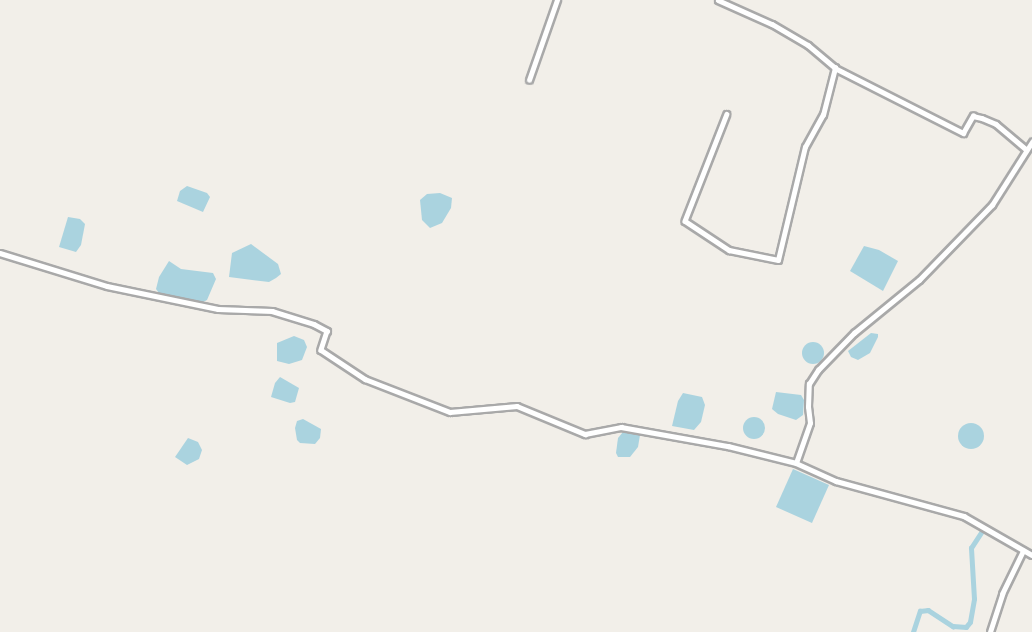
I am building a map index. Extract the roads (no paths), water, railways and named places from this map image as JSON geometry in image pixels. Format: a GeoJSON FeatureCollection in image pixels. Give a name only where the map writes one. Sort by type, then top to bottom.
{"type":"FeatureCollection","features":[{"type":"Feature","properties":{"kind":"street"},"geometry":{"type":"LineString","coordinates":[[529,80],[557,0]]}},
{"type":"Feature","properties":{"kind":"street"},"geometry":{"type":"LineString","coordinates":[[718,0],[784,31],[808,45],[835,68],[963,133],[973,116],[996,124],[1027,150]]}},
{"type":"Feature","properties":{"kind":"street"},"geometry":{"type":"LineString","coordinates":[[727,114],[685,221],[729,250],[778,260],[805,147],[823,115],[835,68]]}},
{"type":"Feature","properties":{"kind":"street"},"geometry":{"type":"LineString","coordinates":[[796,463],[810,423],[809,384],[818,370],[854,333],[942,258],[992,205],[1032,142]]}},
{"type":"Feature","properties":{"kind":"street"},"geometry":{"type":"LineString","coordinates":[[0,253],[107,286],[218,309],[272,311],[314,324],[327,332],[321,350],[365,379],[450,412],[517,406],[585,434],[621,427],[728,446],[796,463],[836,481],[964,516],[1032,555]]}},
{"type":"Feature","properties":{"kind":"street"},"geometry":{"type":"LineString","coordinates":[[990,632],[1002,594],[1023,551]]}},
{"type":"Feature","properties":{"kind":"water"},"geometry":{"type":"Polygon","coordinates":[[[187,186],[207,193],[210,197],[203,212],[177,201],[180,191],[187,186]]]}},
{"type":"Feature","properties":{"kind":"water"},"geometry":{"type":"Polygon","coordinates":[[[440,193],[452,198],[451,208],[442,223],[430,228],[422,220],[420,200],[427,194],[440,193]]]}},
{"type":"Feature","properties":{"kind":"water"},"geometry":{"type":"Polygon","coordinates":[[[68,217],[80,219],[85,224],[81,245],[76,252],[59,247],[68,217]]]}},
{"type":"Feature","properties":{"kind":"water"},"geometry":{"type":"Polygon","coordinates":[[[251,244],[278,264],[281,274],[269,282],[229,277],[232,253],[251,244]]]}},
{"type":"Feature","properties":{"kind":"water"},"geometry":{"type":"Polygon","coordinates":[[[864,246],[879,250],[898,261],[883,291],[850,271],[864,246]]]}},
{"type":"Feature","properties":{"kind":"water"},"geometry":{"type":"Polygon","coordinates":[[[169,261],[181,269],[213,273],[216,279],[207,300],[201,303],[159,293],[156,289],[159,277],[169,261]]]}},
{"type":"Feature","properties":{"kind":"water"},"geometry":{"type":"Polygon","coordinates":[[[871,333],[878,334],[878,337],[870,353],[858,360],[851,357],[848,351],[871,333]]]}},
{"type":"Feature","properties":{"kind":"water"},"geometry":{"type":"Polygon","coordinates":[[[294,336],[304,340],[307,347],[302,360],[289,364],[277,361],[277,343],[294,336]]]}},
{"type":"Feature","properties":{"kind":"water"},"geometry":{"type":"Polygon","coordinates":[[[813,342],[821,345],[824,353],[821,361],[813,364],[805,361],[802,353],[805,345],[813,342]]]}},
{"type":"Feature","properties":{"kind":"water"},"geometry":{"type":"Polygon","coordinates":[[[280,377],[299,388],[295,402],[290,403],[271,397],[275,383],[280,377]]]}},
{"type":"Feature","properties":{"kind":"water"},"geometry":{"type":"Polygon","coordinates":[[[776,392],[801,395],[804,400],[803,415],[796,420],[778,414],[772,409],[776,392]]]}},
{"type":"Feature","properties":{"kind":"water"},"geometry":{"type":"Polygon","coordinates":[[[683,393],[702,397],[705,405],[701,422],[694,430],[672,426],[678,401],[683,393]]]}},
{"type":"Feature","properties":{"kind":"water"},"geometry":{"type":"Polygon","coordinates":[[[754,417],[762,420],[765,428],[762,436],[754,439],[746,436],[743,428],[746,420],[754,417]]]}},
{"type":"Feature","properties":{"kind":"water"},"geometry":{"type":"Polygon","coordinates":[[[303,419],[321,429],[320,438],[315,444],[300,443],[297,440],[295,428],[297,421],[303,419]]]}},
{"type":"Feature","properties":{"kind":"water"},"geometry":{"type":"Polygon","coordinates":[[[971,423],[980,427],[984,436],[980,445],[971,449],[962,445],[958,436],[962,427],[971,423]]]}},
{"type":"Feature","properties":{"kind":"water"},"geometry":{"type":"Polygon","coordinates":[[[623,432],[640,435],[638,447],[630,457],[618,457],[616,453],[618,438],[623,432]]]}},
{"type":"Feature","properties":{"kind":"water"},"geometry":{"type":"Polygon","coordinates":[[[188,438],[198,442],[202,450],[199,459],[187,465],[175,457],[188,438]]]}},
{"type":"Feature","properties":{"kind":"water"},"geometry":{"type":"Polygon","coordinates":[[[793,469],[829,485],[812,523],[776,507],[793,469]]]}},
{"type":"Feature","properties":{"kind":"waterway"},"geometry":{"type":"LineString","coordinates":[[913,632],[920,611],[928,610],[953,626],[966,627],[970,622],[974,599],[971,548],[984,528]]}}]}
